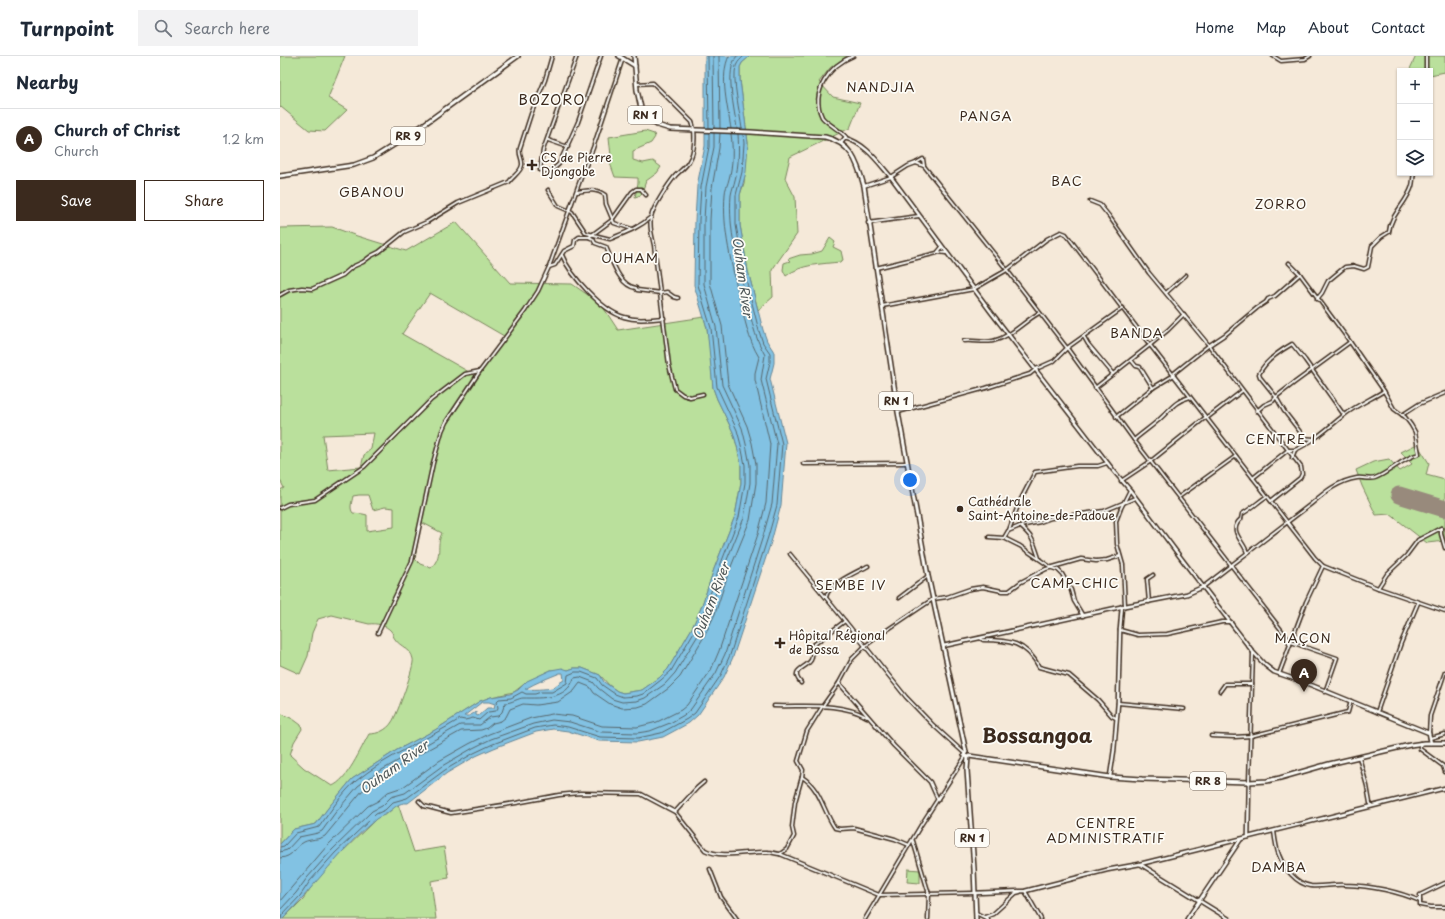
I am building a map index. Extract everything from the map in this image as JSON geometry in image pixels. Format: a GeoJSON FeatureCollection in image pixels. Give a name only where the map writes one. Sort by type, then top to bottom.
{"type":"FeatureCollection","features":[{"type":"Feature","properties":{"kind":"main road","name":"RR 9"},"geometry":{"type":"LineString","coordinates":[[280,176],[354,165],[373,158],[405,138],[518,56]]}},
{"type":"Feature","properties":{"kind":"main road"},"geometry":{"type":"LineString","coordinates":[[619,56],[635,66]]}},
{"type":"Feature","properties":{"kind":"main road","name":"RN 1"},"geometry":{"type":"LineString","coordinates":[[634,56],[641,108],[650,120],[664,128],[825,137],[841,143],[854,158],[864,186],[868,223],[907,463],[928,576],[966,755],[976,919]]}},
{"type":"Feature","properties":{"kind":"main road","name":"RR 8"},"geometry":{"type":"LineString","coordinates":[[966,755],[1110,777],[1249,782],[1274,779],[1420,743],[1445,743]]}},
{"type":"Feature","properties":{"kind":"street"},"geometry":{"type":"LineString","coordinates":[[280,296],[290,290],[302,288],[312,289],[344,275],[352,267],[380,252],[404,232],[427,222],[458,203],[464,202],[509,182],[513,176],[519,172],[522,164],[518,152],[545,80],[552,56]]}},
{"type":"Feature","properties":{"kind":"street"},"geometry":{"type":"LineString","coordinates":[[540,170],[543,150],[548,140],[577,56]]}},
{"type":"Feature","properties":{"kind":"street"},"geometry":{"type":"LineString","coordinates":[[544,171],[550,171],[559,164],[568,147],[601,56]]}},
{"type":"Feature","properties":{"kind":"street"},"geometry":{"type":"LineString","coordinates":[[852,56],[847,58],[827,75],[822,84],[818,101],[823,118],[847,138],[861,146],[876,160],[890,177],[946,253],[1254,652],[1270,669],[1279,674],[1351,701],[1429,733]]}},
{"type":"Feature","properties":{"kind":"street"},"geometry":{"type":"LineString","coordinates":[[1273,56],[1281,61],[1306,58],[1310,56]]}},
{"type":"Feature","properties":{"kind":"street"},"geometry":{"type":"LineString","coordinates":[[1426,56],[1426,68]]}},
{"type":"Feature","properties":{"kind":"street"},"geometry":{"type":"LineString","coordinates":[[378,633],[412,562],[442,431],[446,422],[480,371],[525,311],[538,291],[549,267],[577,192],[623,58]]}},
{"type":"Feature","properties":{"kind":"street"},"geometry":{"type":"LineString","coordinates":[[637,84],[654,83],[692,122],[695,130],[693,151],[689,162],[675,177],[654,209],[651,217],[650,230],[654,245],[661,293],[669,365],[675,389],[683,395],[690,397],[703,394]]}},
{"type":"Feature","properties":{"kind":"street"},"geometry":{"type":"LineString","coordinates":[[841,143],[843,139],[847,138]]}},
{"type":"Feature","properties":{"kind":"street"},"geometry":{"type":"LineString","coordinates":[[548,140],[568,147]]}},
{"type":"Feature","properties":{"kind":"street"},"geometry":{"type":"LineString","coordinates":[[864,186],[890,177],[922,159],[924,166],[1067,348],[1116,417],[1232,565],[1286,636],[1290,645]]}},
{"type":"Feature","properties":{"kind":"street"},"geometry":{"type":"LineString","coordinates":[[916,163],[924,166]]}},
{"type":"Feature","properties":{"kind":"street"},"geometry":{"type":"LineString","coordinates":[[1317,299],[1328,281],[1346,267],[1354,266],[1364,269],[1368,267],[1372,246],[1381,237],[1389,232],[1390,224],[1403,204],[1412,186],[1414,176]]}},
{"type":"Feature","properties":{"kind":"street"},"geometry":{"type":"LineString","coordinates":[[577,192],[592,189],[600,191],[605,195],[606,204],[614,223],[633,229]]}},
{"type":"Feature","properties":{"kind":"street"},"geometry":{"type":"LineString","coordinates":[[549,267],[555,265],[564,251],[574,246],[575,240],[578,237],[592,236],[612,220],[632,192],[636,189],[641,189],[646,195]]}},
{"type":"Feature","properties":{"kind":"street"},"geometry":{"type":"LineString","coordinates":[[548,190],[558,206],[572,212],[586,233],[592,236],[610,239],[633,229],[646,222],[651,217]]}},
{"type":"Feature","properties":{"kind":"street"},"geometry":{"type":"LineString","coordinates":[[1090,200],[1100,205],[1109,216],[1150,273],[1184,314],[1301,468],[1302,474],[1300,478],[1270,501]]}},
{"type":"Feature","properties":{"kind":"street"},"geometry":{"type":"LineString","coordinates":[[868,223],[918,216]]}},
{"type":"Feature","properties":{"kind":"street"},"geometry":{"type":"LineString","coordinates":[[882,306],[974,289],[1007,270],[1047,239],[1061,232],[1066,234],[1270,501],[1322,566],[1378,588],[1445,611]]}},
{"type":"Feature","properties":{"kind":"street"},"geometry":{"type":"LineString","coordinates":[[589,237],[593,239],[595,243],[606,247],[619,277],[633,288],[636,288],[637,290],[661,293],[667,292],[678,298]]}},
{"type":"Feature","properties":{"kind":"street"},"geometry":{"type":"LineString","coordinates":[[937,253],[942,247]]}},
{"type":"Feature","properties":{"kind":"street"},"geometry":{"type":"LineString","coordinates":[[876,268],[937,253],[946,253]]}},
{"type":"Feature","properties":{"kind":"street"},"geometry":{"type":"LineString","coordinates":[[562,255],[565,263],[584,287],[615,314],[633,319],[664,318]]}},
{"type":"Feature","properties":{"kind":"street"},"geometry":{"type":"LineString","coordinates":[[943,646],[1193,592],[1203,587],[1247,554],[1324,493],[1345,480],[1361,477],[1374,479],[1394,468],[1408,457],[1419,454],[1415,432],[1406,417],[1394,409],[1384,391],[1350,342],[1300,274],[1289,263]]}},
{"type":"Feature","properties":{"kind":"street"},"geometry":{"type":"LineString","coordinates":[[1116,417],[1153,388],[1173,375],[1208,346],[1226,334],[1268,299],[1275,296],[1300,274]]}},
{"type":"Feature","properties":{"kind":"street"},"geometry":{"type":"LineString","coordinates":[[1166,293],[1186,275]]}},
{"type":"Feature","properties":{"kind":"street"},"geometry":{"type":"LineString","coordinates":[[898,412],[1030,374],[1054,361],[1067,348],[1123,308]]}},
{"type":"Feature","properties":{"kind":"street"},"geometry":{"type":"LineString","coordinates":[[964,341],[993,341],[1010,335],[1039,313]]}},
{"type":"Feature","properties":{"kind":"street"},"geometry":{"type":"LineString","coordinates":[[1095,388],[1150,345],[1184,314]]}},
{"type":"Feature","properties":{"kind":"street"},"geometry":{"type":"LineString","coordinates":[[1084,337],[1113,374]]}},
{"type":"Feature","properties":{"kind":"street"},"geometry":{"type":"LineString","coordinates":[[1257,411],[1264,405],[1273,401],[1276,397],[1350,342]]}},
{"type":"Feature","properties":{"kind":"street"},"geometry":{"type":"LineString","coordinates":[[1314,439],[1302,438],[1276,397],[1259,374],[1266,363],[1270,362],[1272,358],[1292,344],[1344,415]]}},
{"type":"Feature","properties":{"kind":"street"},"geometry":{"type":"LineString","coordinates":[[1131,360],[1136,366],[1140,367],[1153,388]]}},
{"type":"Feature","properties":{"kind":"street"},"geometry":{"type":"LineString","coordinates":[[280,508],[288,504],[315,500],[364,467],[431,400],[465,374],[480,371]]}},
{"type":"Feature","properties":{"kind":"street"},"geometry":{"type":"LineString","coordinates":[[1122,481],[1242,391]]}},
{"type":"Feature","properties":{"kind":"street"},"geometry":{"type":"LineString","coordinates":[[1253,478],[1288,450],[1295,450],[1302,447],[1331,427],[1344,415],[1371,397],[1384,391]]}},
{"type":"Feature","properties":{"kind":"street"},"geometry":{"type":"LineString","coordinates":[[1402,415],[1419,404],[1445,393]]}},
{"type":"Feature","properties":{"kind":"street"},"geometry":{"type":"LineString","coordinates":[[1134,440],[1163,416],[1170,407],[1190,397]]}},
{"type":"Feature","properties":{"kind":"street"},"geometry":{"type":"LineString","coordinates":[[1292,458],[1295,450]]}},
{"type":"Feature","properties":{"kind":"street"},"geometry":{"type":"LineString","coordinates":[[1179,497],[1236,456]]}},
{"type":"Feature","properties":{"kind":"street"},"geometry":{"type":"LineString","coordinates":[[803,464],[907,463]]}},
{"type":"Feature","properties":{"kind":"street"},"geometry":{"type":"LineString","coordinates":[[1004,538],[1019,503],[1035,472],[1077,466],[1098,466],[1107,463]]}},
{"type":"Feature","properties":{"kind":"street"},"geometry":{"type":"LineString","coordinates":[[1110,777],[1118,703],[1120,630],[1124,606],[1123,565],[1117,544],[1116,521],[1130,490]]}},
{"type":"Feature","properties":{"kind":"street"},"geometry":{"type":"LineString","coordinates":[[1247,554],[1246,548],[1237,537],[1236,529],[1242,514],[1267,496]]}},
{"type":"Feature","properties":{"kind":"street"},"geometry":{"type":"LineString","coordinates":[[1008,531],[1020,526],[1051,518],[1104,511],[1135,498]]}},
{"type":"Feature","properties":{"kind":"street"},"geometry":{"type":"LineString","coordinates":[[1020,526],[1029,533],[1034,541],[1040,558]]}},
{"type":"Feature","properties":{"kind":"street"},"geometry":{"type":"LineString","coordinates":[[1378,588],[1387,574],[1406,556],[1418,540],[1424,536],[1442,528],[1441,534],[1445,548]]}},
{"type":"Feature","properties":{"kind":"street"},"geometry":{"type":"LineString","coordinates":[[989,537],[1004,538],[1040,558],[1052,568],[1058,570],[1071,590],[1074,601],[1083,616]]}},
{"type":"Feature","properties":{"kind":"street"},"geometry":{"type":"LineString","coordinates":[[790,554],[906,697],[932,724],[966,755],[921,825],[865,919]]}},
{"type":"Feature","properties":{"kind":"street"},"geometry":{"type":"LineString","coordinates":[[780,854],[787,849],[794,836],[792,827],[795,802],[803,770],[798,761],[807,731],[852,659],[866,646],[933,599],[947,597],[970,589],[983,587],[1002,591],[1009,590],[1021,582],[1052,568],[1081,559],[1107,560],[1120,556]]}},
{"type":"Feature","properties":{"kind":"street"},"geometry":{"type":"LineString","coordinates":[[826,597],[826,593],[841,580],[868,566]]}},
{"type":"Feature","properties":{"kind":"street"},"geometry":{"type":"LineString","coordinates":[[1279,674],[1306,602],[1322,566]]}},
{"type":"Feature","properties":{"kind":"street"},"geometry":{"type":"LineString","coordinates":[[1149,602],[1147,579],[1153,575]]}},
{"type":"Feature","properties":{"kind":"street"},"geometry":{"type":"LineString","coordinates":[[899,598],[928,576]]}},
{"type":"Feature","properties":{"kind":"street"},"geometry":{"type":"LineString","coordinates":[[1377,712],[1401,643],[1418,602]]}},
{"type":"Feature","properties":{"kind":"street"},"geometry":{"type":"LineString","coordinates":[[801,682],[797,678],[797,674],[799,670],[808,664],[812,658],[812,646],[845,621]]}},
{"type":"Feature","properties":{"kind":"street"},"geometry":{"type":"LineString","coordinates":[[1120,630],[1138,635],[1166,634],[1222,622],[1231,622]]}},
{"type":"Feature","properties":{"kind":"street"},"geometry":{"type":"LineString","coordinates":[[979,638],[983,640],[1006,640],[1023,648],[1034,656],[1039,667],[1069,675],[1098,700],[1112,716],[1116,718]]}},
{"type":"Feature","properties":{"kind":"street"},"geometry":{"type":"LineString","coordinates":[[1291,642],[1337,658],[1325,692]]}},
{"type":"Feature","properties":{"kind":"street"},"geometry":{"type":"LineString","coordinates":[[1248,837],[1250,736],[1254,652]]}},
{"type":"Feature","properties":{"kind":"street"},"geometry":{"type":"LineString","coordinates":[[1431,743],[1429,733],[1430,716],[1445,672]]}},
{"type":"Feature","properties":{"kind":"street"},"geometry":{"type":"LineString","coordinates":[[839,682],[868,718],[930,782],[938,800]]}},
{"type":"Feature","properties":{"kind":"street"},"geometry":{"type":"LineString","coordinates":[[1220,691],[1225,684],[1252,684]]}},
{"type":"Feature","properties":{"kind":"street"},"geometry":{"type":"LineString","coordinates":[[1211,736],[1250,736],[1348,712],[1351,701]]}},
{"type":"Feature","properties":{"kind":"street"},"geometry":{"type":"LineString","coordinates":[[1118,703],[1184,709]]}},
{"type":"Feature","properties":{"kind":"street"},"geometry":{"type":"LineString","coordinates":[[774,706],[836,708],[855,712],[868,718]]}},
{"type":"Feature","properties":{"kind":"street"},"geometry":{"type":"LineString","coordinates":[[1430,738],[1445,734]]}},
{"type":"Feature","properties":{"kind":"street"},"geometry":{"type":"LineString","coordinates":[[1420,743],[1420,749],[1444,766],[1445,772]]}},
{"type":"Feature","properties":{"kind":"street"},"geometry":{"type":"LineString","coordinates":[[1359,757],[1372,806]]}},
{"type":"Feature","properties":{"kind":"street"},"geometry":{"type":"LineString","coordinates":[[802,778],[809,782],[816,790],[835,828],[854,828],[895,839],[909,845]]}},
{"type":"Feature","properties":{"kind":"street"},"geometry":{"type":"LineString","coordinates":[[675,812],[704,782]]}},
{"type":"Feature","properties":{"kind":"street"},"geometry":{"type":"LineString","coordinates":[[976,913],[986,918],[993,914],[1016,893],[1108,870],[1140,864],[1445,788]]}},
{"type":"Feature","properties":{"kind":"street"},"geometry":{"type":"LineString","coordinates":[[418,801],[424,806],[451,813],[559,795],[580,793],[635,793],[651,799],[675,812],[709,852],[723,854],[769,852],[780,854],[879,895],[1021,892]]}},
{"type":"Feature","properties":{"kind":"street"},"geometry":{"type":"LineString","coordinates":[[1274,831],[1279,856],[1289,872],[1300,882],[1310,886],[1345,885],[1384,890],[1402,894],[1420,901],[1420,904],[1431,907],[1445,907]]}},
{"type":"Feature","properties":{"kind":"street"},"geometry":{"type":"LineString","coordinates":[[1187,919],[1241,839]]}},
{"type":"Feature","properties":{"kind":"street"},"geometry":{"type":"LineString","coordinates":[[913,840],[930,894],[928,919]]}},
{"type":"Feature","properties":{"kind":"street"},"geometry":{"type":"LineString","coordinates":[[1140,864],[1229,919]]}},
{"type":"Feature","properties":{"kind":"street"},"geometry":{"type":"LineString","coordinates":[[710,869],[721,897],[737,919]]}},
{"type":"Feature","properties":{"kind":"street"},"geometry":{"type":"LineString","coordinates":[[1420,901],[1420,896],[1445,883]]}},
{"type":"Feature","properties":{"kind":"street"},"geometry":{"type":"LineString","coordinates":[[1025,891],[1041,919]]}},
{"type":"Feature","properties":{"kind":"green space"},"geometry":{"type":"Polygon","coordinates":[[[280,56],[345,56],[328,98],[347,110],[325,131],[309,130],[281,107],[280,108],[280,56]]]}},
{"type":"Feature","properties":{"kind":"green space"},"geometry":{"type":"Polygon","coordinates":[[[750,56],[847,56],[830,68],[819,82],[833,97],[860,103],[850,128],[790,157],[785,178],[795,197],[797,234],[772,270],[773,297],[758,310],[748,271],[740,225],[740,195],[744,183],[748,143],[740,80],[740,67],[742,63],[750,56]]]}},
{"type":"Feature","properties":{"kind":"green space"},"geometry":{"type":"Polygon","coordinates":[[[1416,56],[1445,56],[1445,72],[1433,74],[1433,68],[1410,68],[1416,56]]]}},
{"type":"Feature","properties":{"kind":"green space"},"geometry":{"type":"Polygon","coordinates":[[[645,131],[654,134],[655,137],[651,143],[633,151],[633,160],[643,163],[653,161],[661,167],[657,173],[646,181],[641,195],[635,197],[638,178],[615,177],[610,163],[611,156],[609,137],[645,131]]]}},
{"type":"Feature","properties":{"kind":"green space"},"geometry":{"type":"Polygon","coordinates":[[[456,222],[510,283],[572,284],[601,304],[618,330],[704,317],[710,346],[713,388],[733,432],[741,465],[741,483],[735,516],[714,569],[701,608],[692,628],[668,669],[659,678],[642,690],[623,693],[617,691],[609,685],[600,675],[582,668],[551,670],[528,681],[514,692],[480,701],[435,730],[397,750],[352,779],[316,824],[294,829],[280,844],[280,713],[293,719],[301,725],[302,729],[294,742],[290,755],[304,768],[332,786],[338,783],[348,771],[369,734],[382,731],[392,722],[405,690],[413,659],[410,652],[397,642],[392,632],[386,627],[332,615],[318,619],[312,633],[308,656],[300,674],[280,665],[280,490],[284,488],[280,480],[280,228],[332,227],[406,251],[456,222]],[[430,293],[402,334],[476,376],[504,336],[430,293]],[[374,433],[323,435],[328,470],[361,467],[364,455],[371,449],[374,433]],[[368,495],[353,496],[351,509],[353,513],[367,515],[367,531],[394,527],[394,508],[385,507],[373,510],[368,495]],[[421,522],[415,559],[420,564],[431,568],[437,559],[439,542],[442,533],[421,522]]]}},
{"type":"Feature","properties":{"kind":"green space"},"geometry":{"type":"Polygon","coordinates":[[[830,238],[835,242],[833,247],[841,251],[843,260],[840,262],[805,267],[786,276],[783,270],[784,263],[790,261],[788,259],[822,251],[830,238]]]}},
{"type":"Feature","properties":{"kind":"green space"},"geometry":{"type":"Polygon","coordinates":[[[1417,444],[1429,463],[1426,475],[1445,480],[1445,541],[1427,543],[1390,514],[1376,515],[1356,470],[1373,462],[1389,459],[1400,471],[1412,464],[1401,452],[1417,444]]]}},
{"type":"Feature","properties":{"kind":"green space"},"geometry":{"type":"Polygon","coordinates":[[[398,804],[414,852],[444,847],[449,878],[431,881],[436,919],[283,919],[303,899],[314,883],[338,856],[378,817],[387,814],[398,804]]]}},
{"type":"Feature","properties":{"kind":"green space"},"geometry":{"type":"Polygon","coordinates":[[[908,869],[920,870],[920,883],[907,882],[908,869]]]}},
{"type":"Feature","properties":{"kind":"water","name":"Ouham River"},"geometry":{"type":"Polygon","coordinates":[[[705,56],[750,56],[742,63],[740,67],[740,80],[748,143],[746,172],[740,195],[740,225],[748,271],[763,330],[767,341],[774,352],[774,363],[770,379],[786,443],[781,505],[772,539],[733,657],[724,677],[698,715],[689,723],[663,737],[638,742],[599,741],[568,731],[553,729],[536,732],[476,756],[447,773],[408,803],[399,804],[386,814],[376,819],[351,842],[283,919],[280,919],[280,844],[294,829],[316,824],[352,779],[397,750],[435,730],[480,701],[491,697],[510,694],[518,690],[527,681],[551,670],[562,668],[568,670],[582,668],[600,675],[604,682],[617,691],[623,693],[642,690],[659,678],[668,669],[692,628],[701,608],[714,569],[735,516],[741,483],[741,465],[733,432],[713,388],[707,328],[694,285],[697,186],[705,146],[705,56]],[[563,673],[525,689],[552,688],[564,680],[563,673]],[[482,702],[464,716],[469,716],[476,712],[476,715],[478,716],[487,708],[494,708],[495,704],[482,702]]]}},
{"type":"Feature","properties":{"kind":"runway"},"geometry":{"type":"LineString","coordinates":[[1399,495],[1445,509]]}},
{"type":"Feature","properties":{"kind":"place","name":"CS de Pierre Djongobe"},"geometry":{"type":"Point","coordinates":[532,165]}},
{"type":"Feature","properties":{"kind":"place","name":"Cathédrale Saint-Antoine-de-Padoue"},"geometry":{"type":"Point","coordinates":[960,509]}},
{"type":"Feature","properties":{"kind":"place","name":"Hôpital Régional de Bossa"},"geometry":{"type":"Point","coordinates":[780,643]}},
{"type":"Feature","properties":{"kind":"place","name":"Church of Christ"},"geometry":{"type":"Point","coordinates":[1304,692]}},
{"type":"Feature","properties":{"kind":"district","name":"NANDJIA"},"geometry":{"type":"Point","coordinates":[881,87]}},
{"type":"Feature","properties":{"kind":"district","name":"BOZORO"},"geometry":{"type":"Point","coordinates":[552,100]}},
{"type":"Feature","properties":{"kind":"district","name":"PANGA"},"geometry":{"type":"Point","coordinates":[986,116]}},
{"type":"Feature","properties":{"kind":"district","name":"BAC"},"geometry":{"type":"Point","coordinates":[1067,181]}},
{"type":"Feature","properties":{"kind":"district","name":"GBANOU"},"geometry":{"type":"Point","coordinates":[372,192]}},
{"type":"Feature","properties":{"kind":"district","name":"ZORRO"},"geometry":{"type":"Point","coordinates":[1281,204]}},
{"type":"Feature","properties":{"kind":"district","name":"OUHAM"},"geometry":{"type":"Point","coordinates":[630,258]}},
{"type":"Feature","properties":{"kind":"district","name":"BANDA"},"geometry":{"type":"Point","coordinates":[1137,333]}},
{"type":"Feature","properties":{"kind":"district","name":"CENTRE I"},"geometry":{"type":"Point","coordinates":[1281,439]}},
{"type":"Feature","properties":{"kind":"district","name":"CAMP-CHIC"},"geometry":{"type":"Point","coordinates":[1075,583]}},
{"type":"Feature","properties":{"kind":"district","name":"SEMBE IV"},"geometry":{"type":"Point","coordinates":[851,585]}},
{"type":"Feature","properties":{"kind":"district","name":"MAÇON"},"geometry":{"type":"Point","coordinates":[1303,638]}},
{"type":"Feature","properties":{"kind":"district","name":"Bossangoa"},"geometry":{"type":"Point","coordinates":[1037,736]}},
{"type":"Feature","properties":{"kind":"district","name":"CENTRE ADMINISTRATIF"},"geometry":{"type":"Point","coordinates":[1106,830]}},
{"type":"Feature","properties":{"kind":"district","name":"DAMBA"},"geometry":{"type":"Point","coordinates":[1279,867]}}]}
